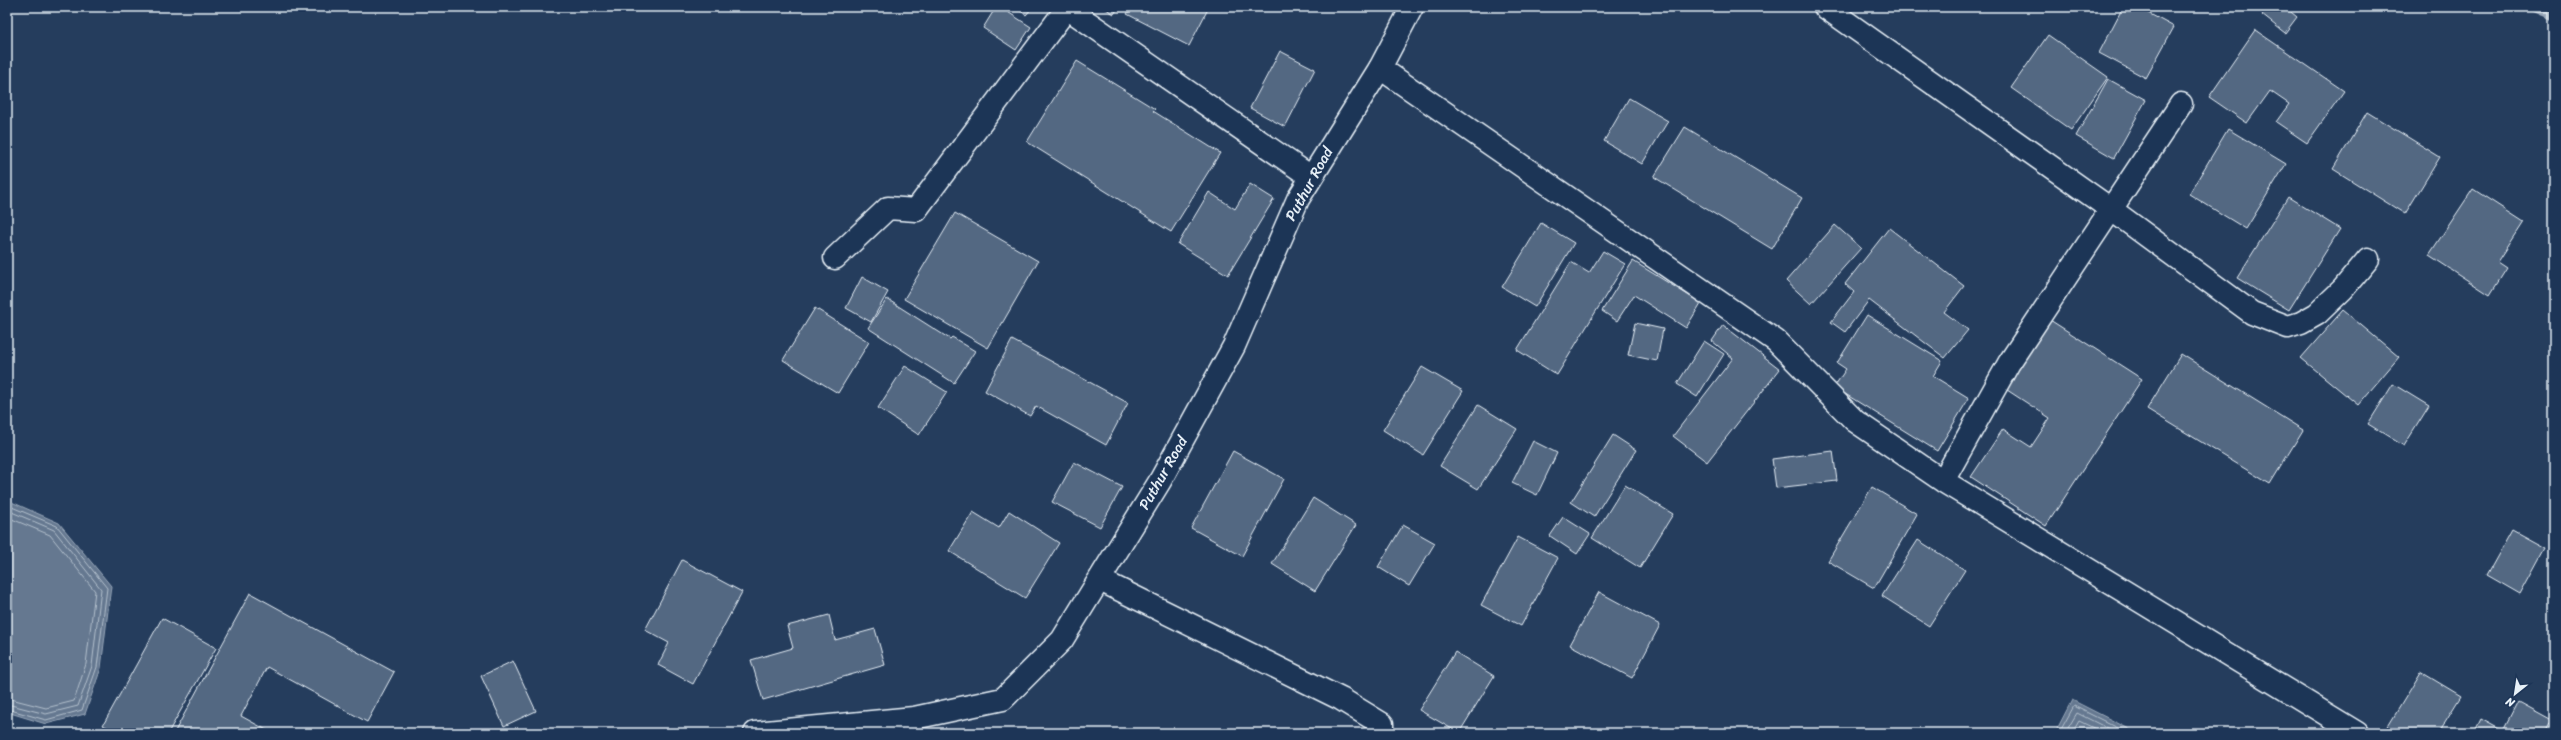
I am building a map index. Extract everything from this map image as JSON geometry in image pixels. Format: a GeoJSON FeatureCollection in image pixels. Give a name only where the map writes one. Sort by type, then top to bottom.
{"type":"FeatureCollection","features":[{"type":"Feature","properties":{"kind":"street","name":"Puthur Road"},"geometry":{"type":"LineString","coordinates":[[755,733],[914,718],[1003,699],[1062,640],[1160,481],[1234,346],[1298,199],[1380,68],[1412,7]]}},
{"type":"Feature","properties":{"kind":"street"},"geometry":{"type":"LineString","coordinates":[[1825,7],[2112,210],[2252,313],[2288,327],[2301,323],[2317,314],[2343,289],[2368,259]]}},
{"type":"Feature","properties":{"kind":"street"},"geometry":{"type":"LineString","coordinates":[[835,258],[888,208],[916,210],[1067,8],[1311,177]]}},
{"type":"Feature","properties":{"kind":"street"},"geometry":{"type":"LineString","coordinates":[[1380,68],[1776,340],[1855,421],[1943,481],[2357,733]]}},
{"type":"Feature","properties":{"kind":"street"},"geometry":{"type":"LineString","coordinates":[[1943,481],[2009,363],[2181,104]]}},
{"type":"Feature","properties":{"kind":"street"},"geometry":{"type":"LineString","coordinates":[[1100,580],[1342,699],[1382,724],[1382,733]]}},
{"type":"Feature","properties":{"kind":"water"},"geometry":{"type":"Polygon","coordinates":[[[7,500],[59,523],[111,586],[101,668],[85,714],[46,724],[7,712],[7,500]]]}},
{"type":"Feature","properties":{"kind":"water"},"geometry":{"type":"Polygon","coordinates":[[[2072,700],[2137,733],[2055,733],[2072,700]]]}},
{"type":"Feature","properties":{"kind":"building"},"geometry":{"type":"Polygon","coordinates":[[[996,7],[1000,7],[1031,27],[1016,50],[983,28],[996,7]]]}},
{"type":"Feature","properties":{"kind":"building"},"geometry":{"type":"Polygon","coordinates":[[[1015,7],[1033,7],[1026,15],[1015,7]]]}},
{"type":"Feature","properties":{"kind":"building"},"geometry":{"type":"Polygon","coordinates":[[[1103,7],[1119,7],[1114,14],[1103,7]]]}},
{"type":"Feature","properties":{"kind":"building"},"geometry":{"type":"Polygon","coordinates":[[[1131,7],[1209,7],[1189,46],[1127,14],[1131,7]]]}},
{"type":"Feature","properties":{"kind":"building"},"geometry":{"type":"Polygon","coordinates":[[[2123,7],[2137,7],[2174,27],[2146,78],[2099,53],[2123,7]]]}},
{"type":"Feature","properties":{"kind":"building"},"geometry":{"type":"Polygon","coordinates":[[[2268,7],[2285,7],[2297,17],[2285,33],[2262,15],[2268,7]]]}},
{"type":"Feature","properties":{"kind":"building"},"geometry":{"type":"Polygon","coordinates":[[[2255,30],[2344,91],[2307,143],[2276,122],[2289,104],[2270,91],[2247,123],[2209,97],[2255,30]]]}},
{"type":"Feature","properties":{"kind":"building"},"geometry":{"type":"Polygon","coordinates":[[[2048,35],[2108,77],[2071,130],[2011,88],[2048,35]]]}},
{"type":"Feature","properties":{"kind":"building"},"geometry":{"type":"Polygon","coordinates":[[[1280,51],[1315,69],[1285,127],[1250,108],[1280,51]]]}},
{"type":"Feature","properties":{"kind":"building"},"geometry":{"type":"Polygon","coordinates":[[[1077,61],[1155,109],[1153,111],[1220,153],[1171,232],[1027,142],[1077,61]]]}},
{"type":"Feature","properties":{"kind":"building"},"geometry":{"type":"Polygon","coordinates":[[[2108,79],[2146,100],[2114,158],[2076,136],[2108,79]]]}},
{"type":"Feature","properties":{"kind":"building"},"geometry":{"type":"Polygon","coordinates":[[[1629,98],[1668,121],[1642,164],[1604,141],[1629,98]]]}},
{"type":"Feature","properties":{"kind":"building"},"geometry":{"type":"Polygon","coordinates":[[[2367,112],[2440,157],[2405,214],[2333,169],[2367,112]]]}},
{"type":"Feature","properties":{"kind":"building"},"geometry":{"type":"Polygon","coordinates":[[[1685,127],[1802,198],[1772,249],[1654,177],[1685,127]]]}},
{"type":"Feature","properties":{"kind":"building"},"geometry":{"type":"Polygon","coordinates":[[[2228,129],[2286,164],[2246,229],[2189,194],[2228,129]]]}},
{"type":"Feature","properties":{"kind":"building"},"geometry":{"type":"Polygon","coordinates":[[[1250,184],[1274,199],[1228,275],[1178,244],[1209,192],[1235,209],[1250,184]]]}},
{"type":"Feature","properties":{"kind":"building"},"geometry":{"type":"Polygon","coordinates":[[[2473,189],[2524,222],[2498,262],[2507,268],[2490,295],[2429,255],[2473,189]]]}},
{"type":"Feature","properties":{"kind":"building"},"geometry":{"type":"Polygon","coordinates":[[[2288,197],[2340,229],[2289,310],[2237,278],[2288,197]]]}},
{"type":"Feature","properties":{"kind":"building"},"geometry":{"type":"Polygon","coordinates":[[[955,213],[1038,261],[988,348],[904,299],[955,213]]]}},
{"type":"Feature","properties":{"kind":"building"},"geometry":{"type":"Polygon","coordinates":[[[1541,223],[1574,243],[1535,307],[1502,287],[1541,223]]]}},
{"type":"Feature","properties":{"kind":"building"},"geometry":{"type":"Polygon","coordinates":[[[1835,225],[1861,248],[1811,304],[1786,281],[1835,225]]]}},
{"type":"Feature","properties":{"kind":"building"},"geometry":{"type":"Polygon","coordinates":[[[1889,228],[1964,286],[1944,312],[1968,330],[1945,358],[1869,300],[1845,332],[1831,322],[1854,292],[1845,284],[1889,228]]]}},
{"type":"Feature","properties":{"kind":"building"},"geometry":{"type":"Polygon","coordinates":[[[1603,251],[1625,264],[1557,375],[1517,350],[1571,262],[1589,273],[1603,251]]]}},
{"type":"Feature","properties":{"kind":"building"},"geometry":{"type":"Polygon","coordinates":[[[1633,261],[1701,303],[1686,328],[1634,295],[1617,321],[1602,311],[1633,261]]]}},
{"type":"Feature","properties":{"kind":"building"},"geometry":{"type":"Polygon","coordinates":[[[862,277],[888,292],[871,322],[846,308],[862,277]]]}},
{"type":"Feature","properties":{"kind":"building"},"geometry":{"type":"Polygon","coordinates":[[[887,299],[950,339],[952,337],[975,351],[954,383],[868,328],[887,299]]]}},
{"type":"Feature","properties":{"kind":"building"},"geometry":{"type":"Polygon","coordinates":[[[815,308],[869,342],[838,393],[783,360],[815,308]]]}},
{"type":"Feature","properties":{"kind":"building"},"geometry":{"type":"Polygon","coordinates":[[[2343,310],[2399,357],[2358,405],[2301,358],[2343,310]]]}},
{"type":"Feature","properties":{"kind":"building"},"geometry":{"type":"Polygon","coordinates":[[[1867,315],[1942,361],[1933,376],[1969,398],[1937,451],[1834,387],[1846,369],[1837,363],[1867,315]]]}},
{"type":"Feature","properties":{"kind":"building"},"geometry":{"type":"Polygon","coordinates":[[[2050,320],[2142,379],[2046,526],[1971,477],[2003,429],[2031,447],[2050,418],[2004,388],[2050,320]]]}},
{"type":"Feature","properties":{"kind":"building"},"geometry":{"type":"Polygon","coordinates":[[[1635,323],[1663,329],[1657,361],[1628,355],[1635,323]]]}},
{"type":"Feature","properties":{"kind":"building"},"geometry":{"type":"Polygon","coordinates":[[[1723,325],[1780,369],[1707,462],[1673,436],[1733,358],[1712,341],[1723,325]]]}},
{"type":"Feature","properties":{"kind":"building"},"geometry":{"type":"Polygon","coordinates":[[[1012,340],[1128,403],[1106,445],[1036,406],[1030,416],[985,391],[1012,340]]]}},
{"type":"Feature","properties":{"kind":"building"},"geometry":{"type":"Polygon","coordinates":[[[1704,341],[1724,354],[1697,397],[1677,384],[1704,341]]]}},
{"type":"Feature","properties":{"kind":"building"},"geometry":{"type":"Polygon","coordinates":[[[2181,354],[2303,430],[2270,484],[2147,409],[2181,354]]]}},
{"type":"Feature","properties":{"kind":"building"},"geometry":{"type":"Polygon","coordinates":[[[905,366],[947,392],[919,435],[878,408],[905,366]]]}},
{"type":"Feature","properties":{"kind":"building"},"geometry":{"type":"Polygon","coordinates":[[[1422,367],[1463,391],[1423,455],[1383,430],[1422,367]]]}},
{"type":"Feature","properties":{"kind":"building"},"geometry":{"type":"Polygon","coordinates":[[[2393,384],[2429,406],[2404,446],[2368,424],[2393,384]]]}},
{"type":"Feature","properties":{"kind":"building"},"geometry":{"type":"Polygon","coordinates":[[[1478,405],[1517,429],[1478,489],[1440,466],[1478,405]]]}},
{"type":"Feature","properties":{"kind":"building"},"geometry":{"type":"Polygon","coordinates":[[[1613,435],[1636,450],[1594,517],[1571,502],[1613,435]]]}},
{"type":"Feature","properties":{"kind":"building"},"geometry":{"type":"Polygon","coordinates":[[[1533,441],[1557,453],[1537,495],[1512,483],[1533,441]]]}},
{"type":"Feature","properties":{"kind":"building"},"geometry":{"type":"Polygon","coordinates":[[[1233,451],[1284,479],[1242,556],[1191,528],[1233,451]]]}},
{"type":"Feature","properties":{"kind":"building"},"geometry":{"type":"Polygon","coordinates":[[[1833,451],[1837,481],[1776,488],[1772,459],[1833,451]]]}},
{"type":"Feature","properties":{"kind":"building"},"geometry":{"type":"Polygon","coordinates":[[[1074,462],[1122,487],[1100,527],[1052,502],[1074,462]]]}},
{"type":"Feature","properties":{"kind":"building"},"geometry":{"type":"Polygon","coordinates":[[[1625,485],[1673,514],[1640,568],[1592,538],[1625,485]]]}},
{"type":"Feature","properties":{"kind":"building"},"geometry":{"type":"Polygon","coordinates":[[[1872,487],[1917,514],[1874,588],[1828,561],[1872,487]]]}},
{"type":"Feature","properties":{"kind":"building"},"geometry":{"type":"Polygon","coordinates":[[[1313,498],[1356,525],[1315,591],[1272,564],[1313,498]]]}},
{"type":"Feature","properties":{"kind":"building"},"geometry":{"type":"Polygon","coordinates":[[[1009,511],[1059,543],[1025,598],[949,551],[973,512],[999,528],[1009,511]]]}},
{"type":"Feature","properties":{"kind":"building"},"geometry":{"type":"Polygon","coordinates":[[[1563,517],[1590,534],[1577,554],[1550,536],[1563,517]]]}},
{"type":"Feature","properties":{"kind":"building"},"geometry":{"type":"Polygon","coordinates":[[[1403,525],[1435,543],[1409,586],[1378,567],[1403,525]]]}},
{"type":"Feature","properties":{"kind":"building"},"geometry":{"type":"Polygon","coordinates":[[[2512,530],[2545,548],[2520,594],[2487,575],[2512,530]]]}},
{"type":"Feature","properties":{"kind":"building"},"geometry":{"type":"Polygon","coordinates":[[[1518,537],[1558,558],[1521,626],[1481,605],[1518,537]]]}},
{"type":"Feature","properties":{"kind":"building"},"geometry":{"type":"Polygon","coordinates":[[[1918,540],[1965,570],[1929,626],[1882,596],[1918,540]]]}},
{"type":"Feature","properties":{"kind":"building"},"geometry":{"type":"Polygon","coordinates":[[[682,560],[742,592],[693,684],[658,665],[669,643],[645,630],[682,560]]]}},
{"type":"Feature","properties":{"kind":"building"},"geometry":{"type":"Polygon","coordinates":[[[1599,592],[1660,625],[1632,678],[1570,645],[1599,592]]]}},
{"type":"Feature","properties":{"kind":"building"},"geometry":{"type":"Polygon","coordinates":[[[250,593],[394,672],[367,722],[267,667],[241,716],[272,733],[174,733],[250,593]]]}},
{"type":"Feature","properties":{"kind":"building"},"geometry":{"type":"Polygon","coordinates":[[[829,615],[835,640],[875,629],[885,665],[763,700],[751,660],[793,648],[787,626],[829,615]]]}},
{"type":"Feature","properties":{"kind":"building"},"geometry":{"type":"Polygon","coordinates":[[[162,618],[216,648],[168,733],[117,733],[103,725],[162,618]]]}},
{"type":"Feature","properties":{"kind":"building"},"geometry":{"type":"Polygon","coordinates":[[[1455,652],[1494,676],[1459,733],[1419,710],[1455,652]]]}},
{"type":"Feature","properties":{"kind":"building"},"geometry":{"type":"Polygon","coordinates":[[[513,661],[536,711],[504,726],[481,676],[513,661]]]}},
{"type":"Feature","properties":{"kind":"building"},"geometry":{"type":"Polygon","coordinates":[[[2421,672],[2461,696],[2438,733],[2384,733],[2421,672]]]}},
{"type":"Feature","properties":{"kind":"building"},"geometry":{"type":"Polygon","coordinates":[[[2518,702],[2551,720],[2544,733],[2474,733],[2481,719],[2503,731],[2518,702]]]}},
{"type":"Feature","properties":{"kind":"waterway"},"geometry":{"type":"LineString","coordinates":[[2536,7],[2554,15]]}}]}
